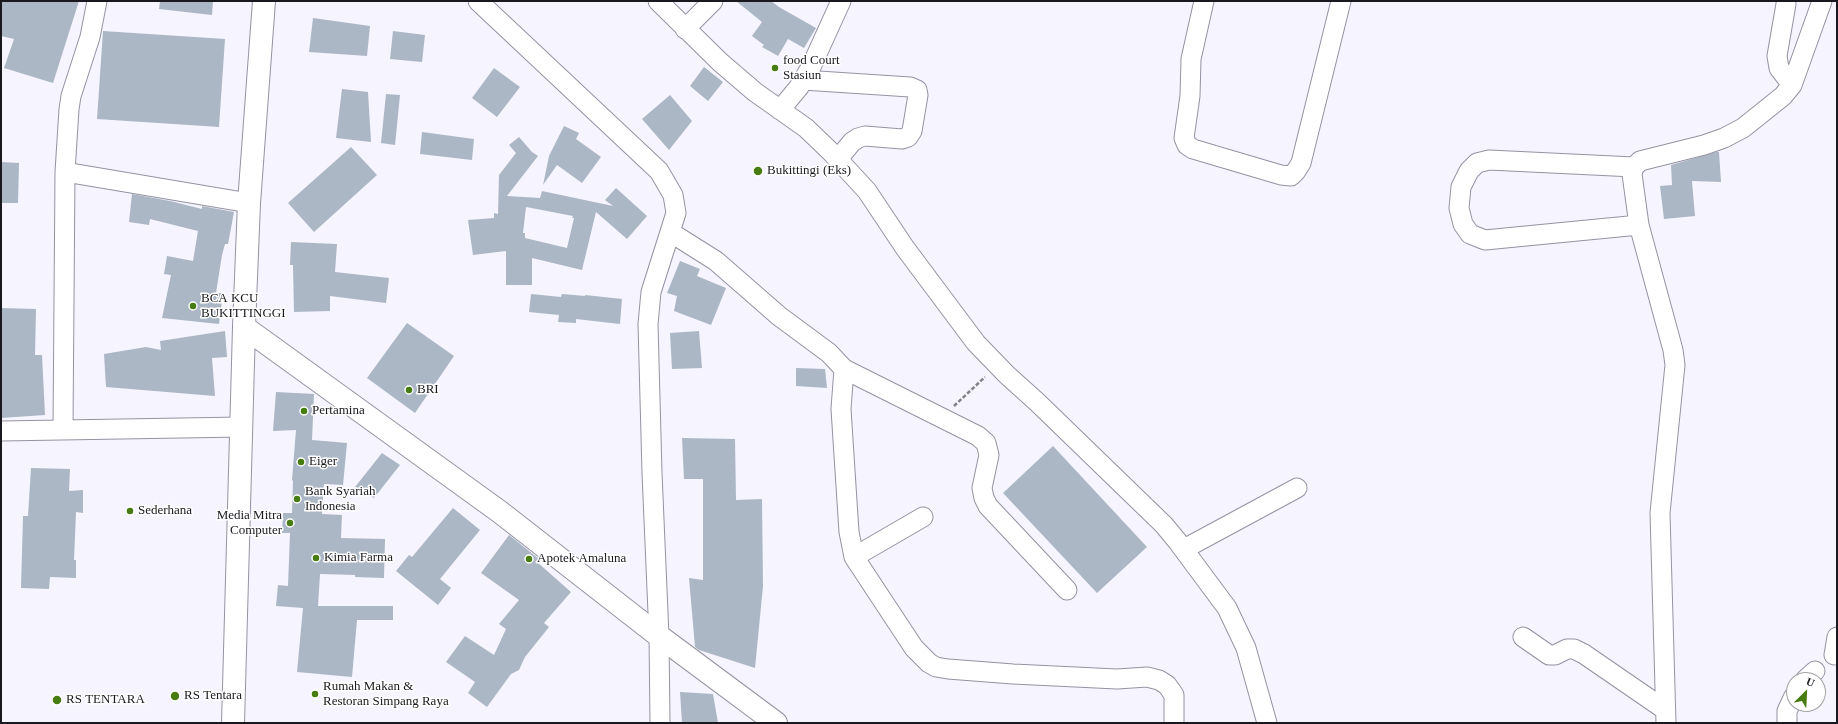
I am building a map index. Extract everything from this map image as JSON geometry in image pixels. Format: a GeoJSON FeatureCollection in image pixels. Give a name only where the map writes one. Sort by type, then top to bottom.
{"type":"FeatureCollection","features":[{"type":"Feature","properties":{"kind":"main road"},"geometry":{"type":"LineString","coordinates":[[233,723],[249,203],[264,1]]}},
{"type":"Feature","properties":{"kind":"main road"},"geometry":{"type":"LineString","coordinates":[[244,327],[500,512],[660,636],[776,723]]}},
{"type":"Feature","properties":{"kind":"street"},"geometry":{"type":"LineString","coordinates":[[63,429],[65,172],[71,96],[90,38],[97,1]]}},
{"type":"Feature","properties":{"kind":"street"},"geometry":{"type":"LineString","coordinates":[[478,1],[659,171],[673,195],[676,213],[651,292],[648,324],[652,473],[660,636],[660,723]]}},
{"type":"Feature","properties":{"kind":"street"},"geometry":{"type":"LineString","coordinates":[[658,1],[720,62],[755,92],[806,128],[838,158],[867,191],[930,283],[976,343],[1164,526],[1184,549],[1227,608],[1246,648],[1267,723]]}},
{"type":"Feature","properties":{"kind":"street"},"geometry":{"type":"LineString","coordinates":[[685,29],[713,1]]}},
{"type":"Feature","properties":{"kind":"street"},"geometry":{"type":"LineString","coordinates":[[780,110],[803,80],[842,1]]}},
{"type":"Feature","properties":{"kind":"street"},"geometry":{"type":"LineString","coordinates":[[1204,1],[1191,59],[1190,96],[1184,138],[1187,145],[1194,149],[1281,175],[1291,176],[1301,163],[1340,1]]}},
{"type":"Feature","properties":{"kind":"street"},"geometry":{"type":"LineString","coordinates":[[1665,716],[1660,513],[1675,365],[1673,350],[1639,225],[1632,174],[1634,167],[1640,161],[1704,145],[1724,138],[1743,128],[1783,96],[1792,85],[1822,1]]}},
{"type":"Feature","properties":{"kind":"street"},"geometry":{"type":"LineString","coordinates":[[1786,4],[1777,56],[1779,68],[1792,85]]}},
{"type":"Feature","properties":{"kind":"street"},"geometry":{"type":"LineString","coordinates":[[803,80],[910,88],[917,90],[918,95],[915,117],[912,131],[908,137],[902,139],[865,136],[858,138],[838,158]]}},
{"type":"Feature","properties":{"kind":"street"},"geometry":{"type":"LineString","coordinates":[[1634,167],[1489,160],[1477,163],[1469,171],[1461,187],[1459,208],[1463,224],[1470,234],[1485,240],[1639,225]]}},
{"type":"Feature","properties":{"kind":"street"},"geometry":{"type":"LineString","coordinates":[[65,172],[249,203]]}},
{"type":"Feature","properties":{"kind":"street"},"geometry":{"type":"LineString","coordinates":[[670,232],[716,261],[779,316],[829,353],[844,368],[978,436],[986,443],[988,455],[982,488],[984,498],[988,506],[1067,590]]}},
{"type":"Feature","properties":{"kind":"street"},"geometry":{"type":"LineString","coordinates":[[844,368],[841,409],[849,532],[854,557],[914,648],[933,665],[948,669],[1116,679],[1147,677],[1159,680],[1167,685],[1174,695],[1174,723]]}},
{"type":"Feature","properties":{"kind":"street"},"geometry":{"type":"LineString","coordinates":[[1,431],[242,427]]}},
{"type":"Feature","properties":{"kind":"street"},"geometry":{"type":"LineString","coordinates":[[1184,549],[1297,488]]}},
{"type":"Feature","properties":{"kind":"street"},"geometry":{"type":"LineString","coordinates":[[854,557],[923,517]]}},
{"type":"Feature","properties":{"kind":"street"},"geometry":{"type":"LineString","coordinates":[[1523,637],[1549,655],[1555,655],[1566,649],[1574,649],[1665,716]]}},
{"type":"Feature","properties":{"kind":"street"},"geometry":{"type":"LineString","coordinates":[[1787,712],[1787,723]]}},
{"type":"Feature","properties":{"kind":"path"},"geometry":{"type":"LineString","coordinates":[[942,418],[997,365]]}},
{"type":"Feature","properties":{"kind":"building"},"geometry":{"type":"Polygon","coordinates":[[[1,1],[79,1],[53,83],[4,68],[14,39],[1,36],[1,1]]]}},
{"type":"Feature","properties":{"kind":"building"},"geometry":{"type":"Polygon","coordinates":[[[160,1],[213,1],[212,15],[159,9],[160,1]]]}},
{"type":"Feature","properties":{"kind":"building"},"geometry":{"type":"Polygon","coordinates":[[[736,1],[771,1],[816,28],[804,48],[788,39],[778,56],[762,47],[764,45],[752,36],[762,22],[736,1]]]}},
{"type":"Feature","properties":{"kind":"building"},"geometry":{"type":"Polygon","coordinates":[[[313,18],[370,26],[367,56],[309,52],[313,18]]]}},
{"type":"Feature","properties":{"kind":"building"},"geometry":{"type":"Polygon","coordinates":[[[103,31],[225,39],[219,127],[97,119],[103,31]]]}},
{"type":"Feature","properties":{"kind":"building"},"geometry":{"type":"Polygon","coordinates":[[[393,31],[425,35],[422,62],[390,59],[393,31]]]}},
{"type":"Feature","properties":{"kind":"building"},"geometry":{"type":"Polygon","coordinates":[[[704,67],[723,82],[708,101],[690,86],[704,67]]]}},
{"type":"Feature","properties":{"kind":"building"},"geometry":{"type":"Polygon","coordinates":[[[494,68],[520,87],[497,117],[472,98],[494,68]]]}},
{"type":"Feature","properties":{"kind":"building"},"geometry":{"type":"Polygon","coordinates":[[[342,89],[368,92],[371,142],[336,138],[342,89]]]}},
{"type":"Feature","properties":{"kind":"building"},"geometry":{"type":"Polygon","coordinates":[[[386,94],[400,95],[395,145],[381,143],[386,94]]]}},
{"type":"Feature","properties":{"kind":"building"},"geometry":{"type":"Polygon","coordinates":[[[670,95],[692,121],[669,150],[642,119],[670,95]]]}},
{"type":"Feature","properties":{"kind":"building"},"geometry":{"type":"Polygon","coordinates":[[[564,126],[579,133],[576,139],[601,157],[582,183],[557,165],[543,185],[549,156],[564,126]]]}},
{"type":"Feature","properties":{"kind":"building"},"geometry":{"type":"Polygon","coordinates":[[[422,132],[474,139],[472,160],[420,154],[422,132]]]}},
{"type":"Feature","properties":{"kind":"building"},"geometry":{"type":"Polygon","coordinates":[[[519,137],[532,152],[538,156],[507,196],[540,198],[542,191],[613,206],[605,200],[616,188],[647,216],[627,239],[596,212],[582,270],[532,258],[532,285],[506,285],[506,251],[473,255],[468,220],[494,218],[494,213],[498,214],[499,175],[516,153],[509,145],[519,137]],[[526,207],[523,233],[525,233],[525,238],[567,248],[574,218],[572,218],[573,216],[526,207]]]}},
{"type":"Feature","properties":{"kind":"building"},"geometry":{"type":"Polygon","coordinates":[[[351,147],[377,175],[314,232],[288,203],[351,147]]]}},
{"type":"Feature","properties":{"kind":"building"},"geometry":{"type":"Polygon","coordinates":[[[1719,152],[1721,182],[1692,181],[1695,216],[1664,219],[1660,186],[1672,185],[1671,165],[1719,152]]]}},
{"type":"Feature","properties":{"kind":"building"},"geometry":{"type":"Polygon","coordinates":[[[1,162],[19,163],[18,203],[1,203],[1,162]]]}},
{"type":"Feature","properties":{"kind":"building"},"geometry":{"type":"Polygon","coordinates":[[[132,194],[202,209],[202,206],[234,212],[228,244],[225,244],[222,255],[216,293],[223,293],[219,324],[162,318],[171,275],[164,274],[167,256],[193,261],[198,231],[150,219],[149,225],[129,222],[132,194]]]}},
{"type":"Feature","properties":{"kind":"building"},"geometry":{"type":"Polygon","coordinates":[[[291,242],[337,244],[335,272],[389,278],[386,303],[330,296],[330,311],[294,312],[293,265],[290,265],[291,242]]]}},
{"type":"Feature","properties":{"kind":"building"},"geometry":{"type":"Polygon","coordinates":[[[680,261],[700,269],[697,276],[726,288],[711,325],[674,311],[677,296],[667,293],[680,261]]]}},
{"type":"Feature","properties":{"kind":"building"},"geometry":{"type":"Polygon","coordinates":[[[531,294],[561,297],[562,294],[585,295],[622,299],[620,324],[576,319],[576,323],[558,322],[559,315],[529,312],[531,294]]]}},
{"type":"Feature","properties":{"kind":"building"},"geometry":{"type":"Polygon","coordinates":[[[1,308],[36,309],[35,355],[42,355],[45,415],[1,418],[1,308]]]}},
{"type":"Feature","properties":{"kind":"building"},"geometry":{"type":"Polygon","coordinates":[[[407,323],[454,356],[415,413],[367,378],[407,323]]]}},
{"type":"Feature","properties":{"kind":"building"},"geometry":{"type":"Polygon","coordinates":[[[225,331],[227,357],[212,358],[215,396],[106,387],[104,354],[146,347],[161,350],[160,341],[225,331]]]}},
{"type":"Feature","properties":{"kind":"building"},"geometry":{"type":"Polygon","coordinates":[[[699,331],[702,368],[672,369],[670,333],[699,331]]]}},
{"type":"Feature","properties":{"kind":"building"},"geometry":{"type":"Polygon","coordinates":[[[796,368],[825,369],[827,388],[796,386],[796,368]]]}},
{"type":"Feature","properties":{"kind":"building"},"geometry":{"type":"Polygon","coordinates":[[[276,392],[314,394],[312,440],[347,443],[343,485],[324,484],[322,514],[342,515],[341,538],[385,539],[384,578],[320,574],[318,606],[393,606],[393,620],[357,620],[352,677],[297,672],[303,608],[276,606],[278,585],[288,586],[290,533],[282,533],[283,513],[292,513],[292,480],[296,430],[273,431],[276,392]]]}},
{"type":"Feature","properties":{"kind":"building"},"geometry":{"type":"Polygon","coordinates":[[[682,438],[735,439],[736,500],[762,499],[763,586],[755,668],[699,650],[695,647],[689,578],[703,580],[703,479],[684,479],[682,438]]]}},
{"type":"Feature","properties":{"kind":"building"},"geometry":{"type":"Polygon","coordinates":[[[1053,446],[1147,547],[1097,593],[1003,493],[1053,446]]]}},
{"type":"Feature","properties":{"kind":"building"},"geometry":{"type":"Polygon","coordinates":[[[382,453],[400,465],[374,498],[355,487],[382,453]]]}},
{"type":"Feature","properties":{"kind":"building"},"geometry":{"type":"Polygon","coordinates":[[[31,468],[70,469],[69,491],[83,490],[83,513],[76,512],[74,560],[76,560],[76,578],[50,577],[49,589],[21,588],[23,516],[28,516],[31,468]]]}},
{"type":"Feature","properties":{"kind":"building"},"geometry":{"type":"Polygon","coordinates":[[[453,508],[480,530],[440,579],[451,588],[438,605],[396,571],[409,555],[412,557],[453,508]]]}},
{"type":"Feature","properties":{"kind":"building"},"geometry":{"type":"Polygon","coordinates":[[[509,535],[539,559],[537,562],[571,592],[544,623],[549,627],[525,657],[519,670],[511,674],[487,707],[468,693],[475,682],[446,662],[465,636],[494,655],[506,629],[499,624],[519,600],[481,573],[509,535]]]}},
{"type":"Feature","properties":{"kind":"building"},"geometry":{"type":"Polygon","coordinates":[[[680,692],[713,694],[718,723],[682,723],[680,692]]]}},
{"type":"Feature","properties":{"kind":"place","name":"food Court Stasiun"},"geometry":{"type":"Point","coordinates":[775,68]}},
{"type":"Feature","properties":{"kind":"place","name":"Bukittingi (Eks)"},"geometry":{"type":"Point","coordinates":[758,171]}},
{"type":"Feature","properties":{"kind":"place","name":"BCA KCU BUKITTINGGI"},"geometry":{"type":"Point","coordinates":[193,306]}},
{"type":"Feature","properties":{"kind":"place","name":"BRI"},"geometry":{"type":"Point","coordinates":[409,390]}},
{"type":"Feature","properties":{"kind":"place","name":"Pertamina"},"geometry":{"type":"Point","coordinates":[304,411]}},
{"type":"Feature","properties":{"kind":"place","name":"Eiger"},"geometry":{"type":"Point","coordinates":[301,462]}},
{"type":"Feature","properties":{"kind":"place","name":"Bank Syariah Indonesia"},"geometry":{"type":"Point","coordinates":[297,499]}},
{"type":"Feature","properties":{"kind":"place","name":"Sederhana"},"geometry":{"type":"Point","coordinates":[130,511]}},
{"type":"Feature","properties":{"kind":"place","name":"Media Mitra Computer"},"geometry":{"type":"Point","coordinates":[290,523]}},
{"type":"Feature","properties":{"kind":"place","name":"Kimia Farma"},"geometry":{"type":"Point","coordinates":[316,558]}},
{"type":"Feature","properties":{"kind":"place","name":"Apotek Amaluna"},"geometry":{"type":"Point","coordinates":[529,559]}},
{"type":"Feature","properties":{"kind":"place","name":"Rumah Makan & Restoran Simpang Raya"},"geometry":{"type":"Point","coordinates":[315,694]}},
{"type":"Feature","properties":{"kind":"place","name":"RS Tentara"},"geometry":{"type":"Point","coordinates":[175,696]}},
{"type":"Feature","properties":{"kind":"place","name":"RS TENTARA"},"geometry":{"type":"Point","coordinates":[57,700]}}]}
